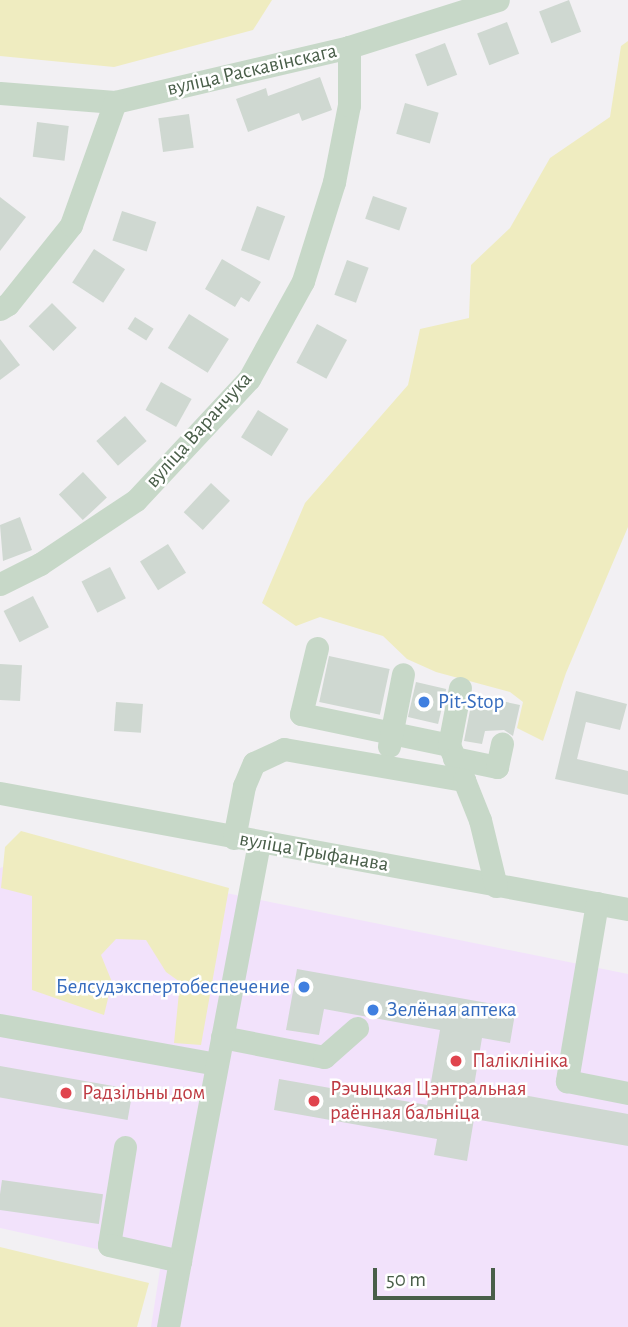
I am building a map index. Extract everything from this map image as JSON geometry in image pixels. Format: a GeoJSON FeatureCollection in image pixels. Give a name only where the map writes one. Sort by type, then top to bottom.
{"type":"FeatureCollection","features":[{"type":"Feature","properties":{"kind":"street","name":"вуліца Раскавінскага"},"geometry":{"type":"LineString","coordinates":[[0,93],[115,102],[349,47],[498,0]]}},
{"type":"Feature","properties":{"kind":"street","name":"вуліца Варанчука"},"geometry":{"type":"LineString","coordinates":[[0,584],[40,564],[136,500],[249,379],[303,281],[334,182],[349,106],[349,47]]}},
{"type":"Feature","properties":{"kind":"street"},"geometry":{"type":"LineString","coordinates":[[0,309],[8,304],[71,225],[115,102]]}},
{"type":"Feature","properties":{"kind":"street"},"geometry":{"type":"LineString","coordinates":[[317,648],[301,714],[391,733],[497,767],[502,744]]}},
{"type":"Feature","properties":{"kind":"street"},"geometry":{"type":"LineString","coordinates":[[385,766],[403,674]]}},
{"type":"Feature","properties":{"kind":"street"},"geometry":{"type":"LineString","coordinates":[[460,688],[452,752],[484,834],[496,886]]}},
{"type":"Feature","properties":{"kind":"street"},"geometry":{"type":"LineString","coordinates":[[234,838],[244,786],[254,763],[284,749],[464,780]]}},
{"type":"Feature","properties":{"kind":"street","name":"вуліца Трыфанава"},"geometry":{"type":"LineString","coordinates":[[0,793],[628,909]]}},
{"type":"Feature","properties":{"kind":"street"},"geometry":{"type":"LineString","coordinates":[[168,1327],[259,842]]}},
{"type":"Feature","properties":{"kind":"street"},"geometry":{"type":"LineString","coordinates":[[597,903],[567,1081],[628,1093]]}},
{"type":"Feature","properties":{"kind":"street"},"geometry":{"type":"LineString","coordinates":[[0,1025],[217,1064]]}},
{"type":"Feature","properties":{"kind":"street"},"geometry":{"type":"LineString","coordinates":[[222,1037],[324,1058],[357,1028]]}},
{"type":"Feature","properties":{"kind":"street"},"geometry":{"type":"LineString","coordinates":[[125,1147],[109,1245],[180,1261]]}},
{"type":"Feature","properties":{"kind":"shaded area"},"geometry":{"type":"Polygon","coordinates":[[[0,0],[272,0],[253,30],[114,67],[0,56],[0,0]]]}},
{"type":"Feature","properties":{"kind":"shaded area"},"geometry":{"type":"Polygon","coordinates":[[[628,41],[628,527],[566,673],[543,741],[517,728],[523,702],[510,692],[436,672],[407,659],[383,636],[320,617],[296,626],[262,603],[305,503],[408,385],[420,329],[469,318],[471,265],[510,228],[550,158],[610,117],[621,46],[628,41]]]}},
{"type":"Feature","properties":{"kind":"shaded area"},"geometry":{"type":"Polygon","coordinates":[[[21,831],[229,888],[201,1045],[174,1043],[180,982],[166,972],[146,940],[116,939],[101,955],[112,982],[104,1015],[32,990],[32,896],[1,888],[5,847],[21,831]]]}},
{"type":"Feature","properties":{"kind":"shaded area","name":"Рэчыцкая Цэнтральная раённая бальніца"},"geometry":{"type":"Polygon","coordinates":[[[37,855],[628,974],[628,1327],[151,1327],[161,1263],[0,1228],[0,868],[37,855]]]}},
{"type":"Feature","properties":{"kind":"shaded area"},"geometry":{"type":"Polygon","coordinates":[[[0,1247],[149,1283],[137,1327],[0,1327],[0,1247]]]}},
{"type":"Feature","properties":{"kind":"building"},"geometry":{"type":"Polygon","coordinates":[[[569,0],[581,32],[551,43],[539,11],[569,0]]]}},
{"type":"Feature","properties":{"kind":"building"},"geometry":{"type":"Polygon","coordinates":[[[507,22],[519,54],[489,65],[477,33],[507,22]]]}},
{"type":"Feature","properties":{"kind":"building"},"geometry":{"type":"Polygon","coordinates":[[[445,43],[457,75],[427,86],[415,54],[445,43]]]}},
{"type":"Feature","properties":{"kind":"building"},"geometry":{"type":"Polygon","coordinates":[[[320,77],[332,110],[302,121],[299,113],[248,132],[236,99],[266,88],[268,96],[320,77]]]}},
{"type":"Feature","properties":{"kind":"building"},"geometry":{"type":"Polygon","coordinates":[[[405,103],[439,113],[430,143],[396,134],[405,103]]]}},
{"type":"Feature","properties":{"kind":"building"},"geometry":{"type":"Polygon","coordinates":[[[189,114],[194,148],[163,152],[158,118],[189,114]]]}},
{"type":"Feature","properties":{"kind":"building"},"geometry":{"type":"Polygon","coordinates":[[[37,122],[69,126],[64,161],[33,157],[37,122]]]}},
{"type":"Feature","properties":{"kind":"building"},"geometry":{"type":"Polygon","coordinates":[[[373,196],[407,208],[399,230],[365,219],[373,196]]]}},
{"type":"Feature","properties":{"kind":"building"},"geometry":{"type":"Polygon","coordinates":[[[0,197],[26,217],[0,251],[0,197]]]}},
{"type":"Feature","properties":{"kind":"building"},"geometry":{"type":"Polygon","coordinates":[[[257,206],[285,216],[269,260],[241,250],[257,206]]]}},
{"type":"Feature","properties":{"kind":"building"},"geometry":{"type":"Polygon","coordinates":[[[122,211],[156,222],[147,252],[112,240],[122,211]]]}},
{"type":"Feature","properties":{"kind":"building"},"geometry":{"type":"Polygon","coordinates":[[[94,249],[125,269],[103,303],[72,283],[94,249]]]}},
{"type":"Feature","properties":{"kind":"building"},"geometry":{"type":"Polygon","coordinates":[[[222,259],[261,282],[249,302],[241,297],[235,307],[205,289],[222,259]]]}},
{"type":"Feature","properties":{"kind":"building"},"geometry":{"type":"Polygon","coordinates":[[[347,260],[369,268],[356,303],[334,295],[347,260]]]}},
{"type":"Feature","properties":{"kind":"building"},"geometry":{"type":"Polygon","coordinates":[[[52,303],[77,328],[53,351],[29,326],[52,303]]]}},
{"type":"Feature","properties":{"kind":"building"},"geometry":{"type":"Polygon","coordinates":[[[189,314],[229,339],[208,373],[168,348],[189,314]]]}},
{"type":"Feature","properties":{"kind":"building"},"geometry":{"type":"Polygon","coordinates":[[[135,317],[154,329],[146,341],[128,329],[135,317]]]}},
{"type":"Feature","properties":{"kind":"building"},"geometry":{"type":"Polygon","coordinates":[[[317,324],[347,340],[326,379],[296,363],[317,324]]]}},
{"type":"Feature","properties":{"kind":"building"},"geometry":{"type":"Polygon","coordinates":[[[0,339],[20,365],[0,380],[0,339]]]}},
{"type":"Feature","properties":{"kind":"building"},"geometry":{"type":"Polygon","coordinates":[[[161,382],[192,399],[176,427],[145,410],[161,382]]]}},
{"type":"Feature","properties":{"kind":"building"},"geometry":{"type":"Polygon","coordinates":[[[258,410],[289,429],[272,456],[241,437],[258,410]]]}},
{"type":"Feature","properties":{"kind":"building"},"geometry":{"type":"Polygon","coordinates":[[[125,416],[147,441],[118,466],[96,441],[125,416]]]}},
{"type":"Feature","properties":{"kind":"building"},"geometry":{"type":"Polygon","coordinates":[[[83,472],[107,498],[83,520],[59,495],[83,472]]]}},
{"type":"Feature","properties":{"kind":"building"},"geometry":{"type":"Polygon","coordinates":[[[211,483],[230,501],[203,530],[184,512],[211,483]]]}},
{"type":"Feature","properties":{"kind":"building"},"geometry":{"type":"Polygon","coordinates":[[[20,517],[32,550],[3,561],[0,525],[20,517]]]}},
{"type":"Feature","properties":{"kind":"building"},"geometry":{"type":"Polygon","coordinates":[[[168,544],[186,573],[158,590],[140,561],[168,544]]]}},
{"type":"Feature","properties":{"kind":"building"},"geometry":{"type":"Polygon","coordinates":[[[110,567],[126,598],[97,613],[81,582],[110,567]]]}},
{"type":"Feature","properties":{"kind":"building"},"geometry":{"type":"Polygon","coordinates":[[[33,596],[49,627],[19,642],[4,611],[33,596]]]}},
{"type":"Feature","properties":{"kind":"building"},"geometry":{"type":"Polygon","coordinates":[[[329,656],[390,669],[380,715],[319,702],[329,656]]]}},
{"type":"Feature","properties":{"kind":"building"},"geometry":{"type":"Polygon","coordinates":[[[0,664],[22,665],[20,701],[0,700],[0,664]]]}},
{"type":"Feature","properties":{"kind":"building","name":"Pit-Stop"},"geometry":{"type":"Polygon","coordinates":[[[416,682],[446,689],[438,724],[408,717],[416,682]]]}},
{"type":"Feature","properties":{"kind":"building"},"geometry":{"type":"Polygon","coordinates":[[[576,691],[627,704],[620,730],[586,722],[577,759],[628,771],[628,795],[555,779],[576,691]]]}},
{"type":"Feature","properties":{"kind":"building"},"geometry":{"type":"Polygon","coordinates":[[[473,695],[520,705],[513,736],[504,730],[485,731],[482,744],[464,741],[473,695]]]}},
{"type":"Feature","properties":{"kind":"building"},"geometry":{"type":"Polygon","coordinates":[[[116,702],[143,704],[141,733],[114,731],[116,702]]]}},
{"type":"Feature","properties":{"kind":"building","name":"Паліклініка"},"geometry":{"type":"Polygon","coordinates":[[[297,969],[516,1008],[510,1043],[482,1038],[474,1086],[628,1114],[628,1146],[474,1119],[467,1161],[434,1155],[437,1139],[274,1110],[279,1079],[427,1105],[440,1030],[324,1009],[319,1035],[286,1030],[297,969]]]}},
{"type":"Feature","properties":{"kind":"building","name":"Радзільны дом"},"geometry":{"type":"Polygon","coordinates":[[[0,1066],[133,1089],[128,1120],[0,1097],[0,1066]]]}},
{"type":"Feature","properties":{"kind":"building"},"geometry":{"type":"Polygon","coordinates":[[[2,1180],[103,1194],[99,1224],[0,1210],[2,1180]]]}},
{"type":"Feature","properties":{"kind":"place","name":"Pit-Stop"},"geometry":{"type":"Point","coordinates":[424,702]}},
{"type":"Feature","properties":{"kind":"place","name":"Белсудэкспертобеспечение"},"geometry":{"type":"Point","coordinates":[304,987]}},
{"type":"Feature","properties":{"kind":"place","name":"Зелёная аптека"},"geometry":{"type":"Point","coordinates":[373,1010]}},
{"type":"Feature","properties":{"kind":"place","name":"Паліклініка"},"geometry":{"type":"Point","coordinates":[456,1061]}},
{"type":"Feature","properties":{"kind":"place","name":"Радзільны дом"},"geometry":{"type":"Point","coordinates":[66,1093]}},
{"type":"Feature","properties":{"kind":"place","name":"Рэчыцкая Цэнтральная раённая бальніца"},"geometry":{"type":"Point","coordinates":[314,1101]}}]}
